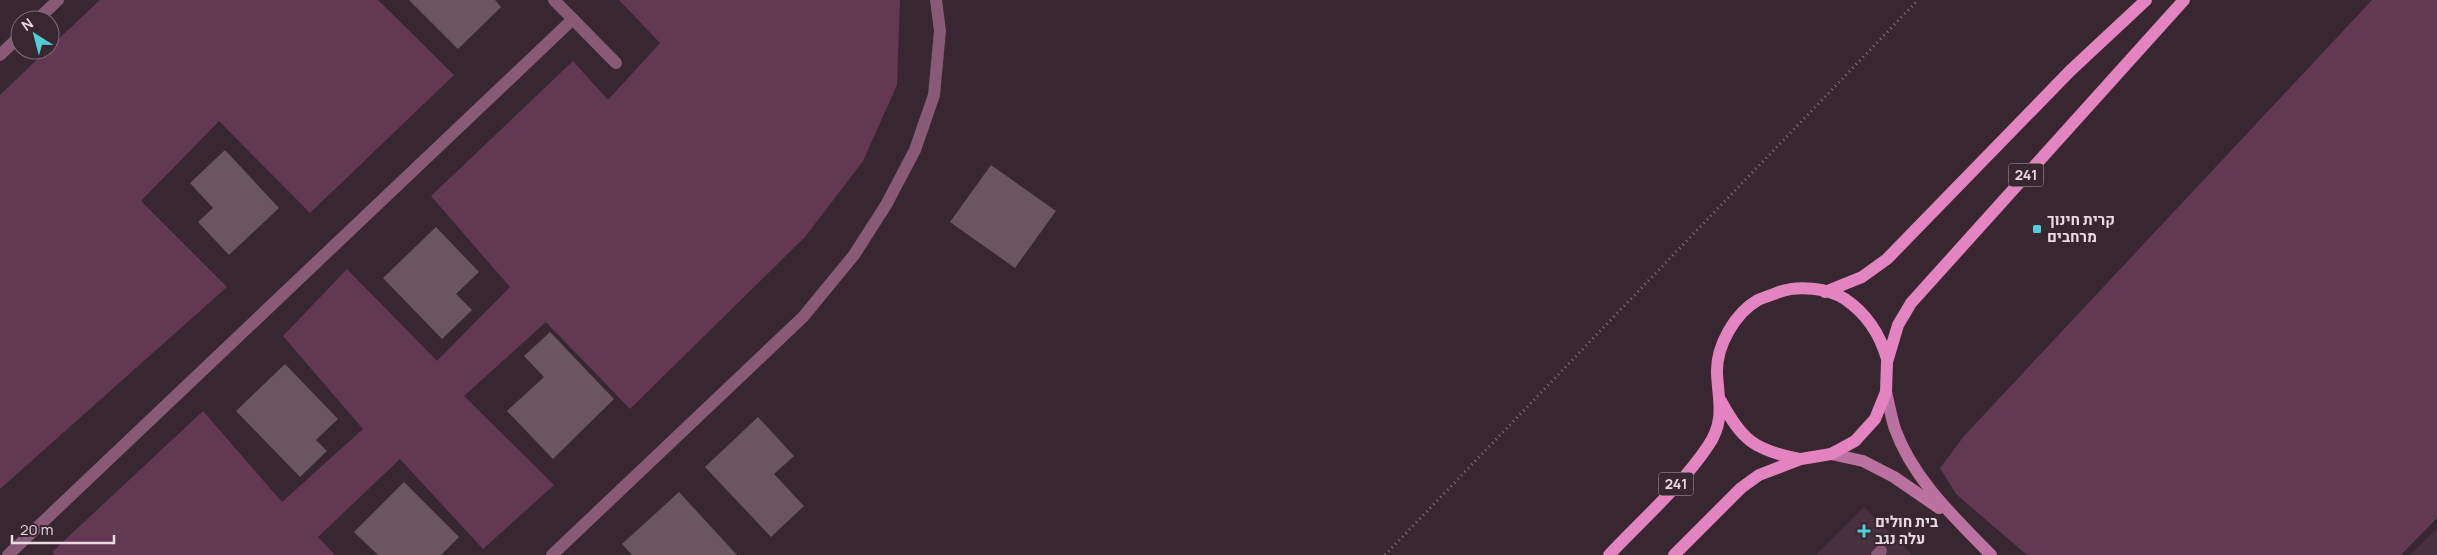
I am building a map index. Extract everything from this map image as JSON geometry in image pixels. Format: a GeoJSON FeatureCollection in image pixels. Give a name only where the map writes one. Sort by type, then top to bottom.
{"type":"FeatureCollection","features":[{"type":"Feature","properties":{"kind":"main road","name":"241"},"geometry":{"type":"LineString","coordinates":[[1825,292],[1862,277],[1887,259],[2070,71],[2146,0]]}},
{"type":"Feature","properties":{"kind":"main road","name":"241"},"geometry":{"type":"LineString","coordinates":[[1674,555],[1741,488],[1759,475],[1801,459],[1831,454],[1855,441],[1875,419],[1886,392],[1887,362],[1898,325],[1911,303],[2184,0]]}},
{"type":"Feature","properties":{"kind":"main road","name":"241"},"geometry":{"type":"LineString","coordinates":[[1610,555],[1709,445],[1718,428],[1721,401],[1716,372],[1723,342],[1738,317],[1757,301],[1785,290],[1814,289],[1843,298],[1866,316],[1882,341],[1887,362]]}},
{"type":"Feature","properties":{"kind":"main road","name":"241"},"geometry":{"type":"LineString","coordinates":[[1721,401],[1735,427],[1757,447],[1772,454],[1801,459]]}},
{"type":"Feature","properties":{"kind":"street"},"geometry":{"type":"LineString","coordinates":[[48,10],[58,0]]}},
{"type":"Feature","properties":{"kind":"street"},"geometry":{"type":"LineString","coordinates":[[554,0],[616,63]]}},
{"type":"Feature","properties":{"kind":"street"},"geometry":{"type":"LineString","coordinates":[[552,555],[803,317],[854,256],[886,205],[916,150],[934,95],[940,31],[936,0]]}},
{"type":"Feature","properties":{"kind":"street"},"geometry":{"type":"LineString","coordinates":[[8,555],[573,19]]}},
{"type":"Feature","properties":{"kind":"street"},"geometry":{"type":"LineString","coordinates":[[0,55],[10,46]]}},
{"type":"Feature","properties":{"kind":"street"},"geometry":{"type":"LineString","coordinates":[[1886,392],[1896,430],[1912,461],[1930,489],[1991,555]]}},
{"type":"Feature","properties":{"kind":"street"},"geometry":{"type":"LineString","coordinates":[[1831,454],[1863,461],[1894,477],[1960,523]]}},
{"type":"Feature","properties":{"kind":"path"},"geometry":{"type":"LineString","coordinates":[[1385,555],[1918,0]]}},
{"type":"Feature","properties":{"kind":"shaded area"},"geometry":{"type":"Polygon","coordinates":[[[100,0],[378,0],[454,75],[310,213],[219,121],[141,201],[227,287],[0,489],[0,95],[37,60],[60,60],[60,38],[100,0]]]}},
{"type":"Feature","properties":{"kind":"shaded area"},"geometry":{"type":"Polygon","coordinates":[[[619,0],[900,0],[897,85],[863,161],[805,237],[630,409],[546,322],[464,396],[554,485],[483,549],[400,459],[318,537],[335,555],[55,555],[52,552],[203,411],[282,502],[363,429],[283,336],[347,269],[437,361],[510,287],[431,196],[573,61],[608,100],[660,43],[619,0]]]}},
{"type":"Feature","properties":{"kind":"shaded area"},"geometry":{"type":"Polygon","coordinates":[[[2372,0],[2437,0],[2437,518],[2401,555],[2027,555],[1956,494],[1940,468],[1964,436],[2372,0]]]}},
{"type":"Feature","properties":{"kind":"shaded area","name":"בית חולים עלה נגב"},"geometry":{"type":"Polygon","coordinates":[[[1864,507],[1912,555],[1816,555],[1864,507]]]}},
{"type":"Feature","properties":{"kind":"shaded area"},"geometry":{"type":"Polygon","coordinates":[[[2437,528],[2437,555],[2410,555],[2437,528]]]}},
{"type":"Feature","properties":{"kind":"building"},"geometry":{"type":"Polygon","coordinates":[[[409,0],[495,0],[501,7],[458,49],[409,0]]]}},
{"type":"Feature","properties":{"kind":"building"},"geometry":{"type":"Polygon","coordinates":[[[225,150],[279,208],[229,255],[198,222],[213,208],[190,183],[225,150]]]}},
{"type":"Feature","properties":{"kind":"building"},"geometry":{"type":"Polygon","coordinates":[[[991,165],[1056,211],[1015,268],[950,222],[991,165]]]}},
{"type":"Feature","properties":{"kind":"building"},"geometry":{"type":"Polygon","coordinates":[[[436,227],[479,272],[456,294],[472,310],[442,339],[383,278],[436,227]]]}},
{"type":"Feature","properties":{"kind":"building"},"geometry":{"type":"Polygon","coordinates":[[[550,332],[614,399],[553,459],[507,411],[544,377],[524,356],[550,332]]]}},
{"type":"Feature","properties":{"kind":"building"},"geometry":{"type":"Polygon","coordinates":[[[285,364],[338,419],[316,440],[327,451],[300,477],[236,411],[285,364]]]}},
{"type":"Feature","properties":{"kind":"building"},"geometry":{"type":"Polygon","coordinates":[[[758,417],[794,456],[774,474],[804,506],[771,537],[705,467],[758,417]]]}},
{"type":"Feature","properties":{"kind":"building"},"geometry":{"type":"Polygon","coordinates":[[[404,482],[459,537],[441,555],[378,555],[354,532],[404,482]]]}},
{"type":"Feature","properties":{"kind":"building"},"geometry":{"type":"Polygon","coordinates":[[[679,492],[737,555],[632,555],[622,544],[679,492]]]}},
{"type":"Feature","properties":{"kind":"place","name":"קרית חינוך מרחבים"},"geometry":{"type":"Point","coordinates":[2037,229]}},
{"type":"Feature","properties":{"kind":"place","name":"בית חולים עלה נגב"},"geometry":{"type":"Point","coordinates":[1864,531]}}]}
